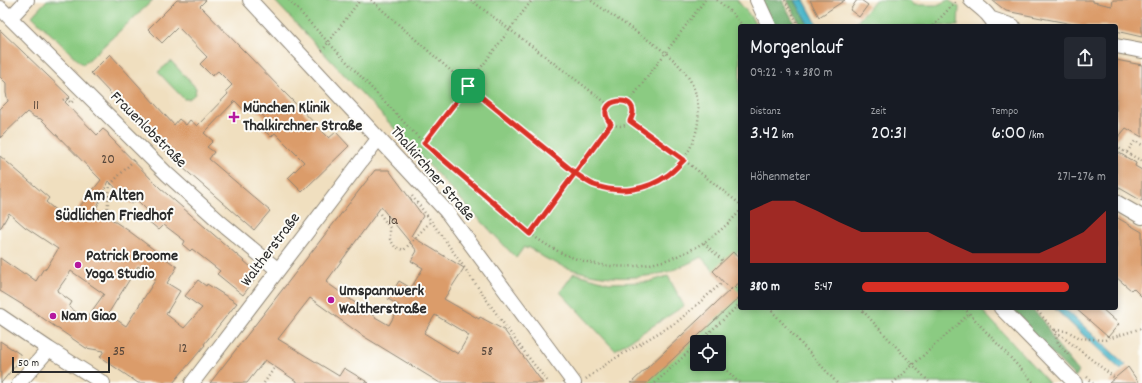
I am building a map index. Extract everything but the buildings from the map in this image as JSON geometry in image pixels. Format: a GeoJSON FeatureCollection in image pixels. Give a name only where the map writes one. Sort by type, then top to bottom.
{"type":"FeatureCollection","features":[{"type":"Feature","properties":{"kind":"street"},"geometry":{"type":"LineString","coordinates":[[10,17],[27,0]]}},
{"type":"Feature","properties":{"kind":"street","name":"Thalkirchner Straße"},"geometry":{"type":"LineString","coordinates":[[250,0],[446,211],[574,383]]}},
{"type":"Feature","properties":{"kind":"street"},"geometry":{"type":"LineString","coordinates":[[757,0],[768,24]]}},
{"type":"Feature","properties":{"kind":"street"},"geometry":{"type":"LineString","coordinates":[[971,0],[993,22],[1003,24]]}},
{"type":"Feature","properties":{"kind":"street","name":"Frauenlobstraße"},"geometry":{"type":"LineString","coordinates":[[0,8],[167,174],[221,223],[278,270]]}},
{"type":"Feature","properties":{"kind":"street"},"geometry":{"type":"LineString","coordinates":[[1118,46],[1142,50]]}},
{"type":"Feature","properties":{"kind":"street","name":"Waltherstraße"},"geometry":{"type":"LineString","coordinates":[[192,383],[378,139]]}},
{"type":"Feature","properties":{"kind":"street"},"geometry":{"type":"LineString","coordinates":[[1118,203],[1142,217]]}},
{"type":"Feature","properties":{"kind":"street"},"geometry":{"type":"LineString","coordinates":[[1003,310],[1080,378]]}},
{"type":"Feature","properties":{"kind":"street"},"geometry":{"type":"LineString","coordinates":[[0,316],[103,383]]}},
{"type":"Feature","properties":{"kind":"street"},"geometry":{"type":"LineString","coordinates":[[19,383],[49,349]]}},
{"type":"Feature","properties":{"kind":"path"},"geometry":{"type":"LineString","coordinates":[[289,0],[424,143],[530,234],[552,248],[576,259],[609,266],[629,267],[655,263],[680,256],[704,243],[719,233],[738,213]]}},
{"type":"Feature","properties":{"kind":"path"},"geometry":{"type":"LineString","coordinates":[[322,51],[360,0]]}},
{"type":"Feature","properties":{"kind":"path"},"geometry":{"type":"LineString","coordinates":[[371,0],[468,86],[575,173],[592,184],[612,190],[632,190],[652,185],[670,174],[684,160],[693,142],[698,122],[697,102],[691,83],[681,66],[666,53],[590,0]]}},
{"type":"Feature","properties":{"kind":"path"},"geometry":{"type":"LineString","coordinates":[[471,0],[610,104]]}},
{"type":"Feature","properties":{"kind":"path"},"geometry":{"type":"LineString","coordinates":[[424,143],[532,0]]}},
{"type":"Feature","properties":{"kind":"path"},"geometry":{"type":"LineString","coordinates":[[628,103],[705,0]]}},
{"type":"Feature","properties":{"kind":"path"},"geometry":{"type":"LineString","coordinates":[[717,0],[730,11],[741,24]]}},
{"type":"Feature","properties":{"kind":"path"},"geometry":{"type":"LineString","coordinates":[[785,0],[798,24]]}},
{"type":"Feature","properties":{"kind":"path"},"geometry":{"type":"LineString","coordinates":[[935,24],[957,0]]}},
{"type":"Feature","properties":{"kind":"path"},"geometry":{"type":"LineString","coordinates":[[64,100],[66,98],[71,103],[74,100]]}},
{"type":"Feature","properties":{"kind":"path"},"geometry":{"type":"LineString","coordinates":[[616,100],[625,101],[628,103],[632,110],[632,117],[630,121],[627,124],[619,126],[611,124],[608,120],[606,112],[610,104],[616,100]]}},
{"type":"Feature","properties":{"kind":"path"},"geometry":{"type":"LineString","coordinates":[[630,121],[684,160],[738,202]]}},
{"type":"Feature","properties":{"kind":"path"},"geometry":{"type":"LineString","coordinates":[[530,234],[611,124]]}},
{"type":"Feature","properties":{"kind":"path"},"geometry":{"type":"LineString","coordinates":[[1127,152],[1135,141],[1142,145]]}},
{"type":"Feature","properties":{"kind":"path"},"geometry":{"type":"LineString","coordinates":[[1118,148],[1142,161]]}},
{"type":"Feature","properties":{"kind":"path"},"geometry":{"type":"LineString","coordinates":[[106,212],[110,185],[136,158]]}},
{"type":"Feature","properties":{"kind":"path"},"geometry":{"type":"LineString","coordinates":[[411,194],[503,323],[549,383]]}},
{"type":"Feature","properties":{"kind":"path"},"geometry":{"type":"LineString","coordinates":[[380,214],[390,228],[390,239],[395,247],[404,250],[431,221]]}},
{"type":"Feature","properties":{"kind":"path"},"geometry":{"type":"LineString","coordinates":[[704,243],[723,261]]}},
{"type":"Feature","properties":{"kind":"path"},"geometry":{"type":"LineString","coordinates":[[581,383],[609,362],[677,322],[723,282]]}},
{"type":"Feature","properties":{"kind":"path"},"geometry":{"type":"LineString","coordinates":[[707,335],[738,306]]}},
{"type":"Feature","properties":{"kind":"path"},"geometry":{"type":"LineString","coordinates":[[770,310],[837,383]]}},
{"type":"Feature","properties":{"kind":"path"},"geometry":{"type":"LineString","coordinates":[[862,310],[930,383]]}},
{"type":"Feature","properties":{"kind":"path"},"geometry":{"type":"LineString","coordinates":[[966,310],[1034,383]]}},
{"type":"Feature","properties":{"kind":"path"},"geometry":{"type":"LineString","coordinates":[[1037,310],[1054,330],[1115,378]]}},
{"type":"Feature","properties":{"kind":"path"},"geometry":{"type":"LineString","coordinates":[[893,383],[969,314]]}},
{"type":"Feature","properties":{"kind":"path"},"geometry":{"type":"LineString","coordinates":[[1054,330],[1067,331],[1080,338],[1105,340],[1142,328]]}},
{"type":"Feature","properties":{"kind":"path"},"geometry":{"type":"LineString","coordinates":[[1054,330],[1058,343],[1070,357]]}},
{"type":"Feature","properties":{"kind":"path"},"geometry":{"type":"LineString","coordinates":[[655,383],[690,350]]}},
{"type":"Feature","properties":{"kind":"path"},"geometry":{"type":"LineString","coordinates":[[264,383],[275,367]]}},
{"type":"Feature","properties":{"kind":"path"},"geometry":{"type":"LineString","coordinates":[[726,370],[738,383]]}},
{"type":"Feature","properties":{"kind":"path"},"geometry":{"type":"LineString","coordinates":[[1080,378],[1093,383]]}},
{"type":"Feature","properties":{"kind":"green space"},"geometry":{"type":"Polygon","coordinates":[[[47,0],[153,0],[83,65],[32,16],[47,0]]]}},
{"type":"Feature","properties":{"kind":"green space"},"geometry":{"type":"Polygon","coordinates":[[[274,0],[737,0],[756,24],[738,24],[738,252],[735,255],[738,258],[738,310],[982,310],[1049,383],[631,383],[731,290],[701,257],[667,272],[637,277],[622,277],[577,271],[546,259],[528,247],[527,249],[524,247],[516,258],[274,0]]]}},
{"type":"Feature","properties":{"kind":"green space"},"geometry":{"type":"Polygon","coordinates":[[[758,0],[782,0],[795,24],[771,24],[758,0]]]}},
{"type":"Feature","properties":{"kind":"green space"},"geometry":{"type":"Polygon","coordinates":[[[787,0],[795,0],[808,24],[800,24],[787,0]]]}},
{"type":"Feature","properties":{"kind":"green space"},"geometry":{"type":"Polygon","coordinates":[[[875,0],[910,0],[914,5],[937,5],[948,0],[959,7],[958,24],[856,24],[875,0]]]}},
{"type":"Feature","properties":{"kind":"green space"},"geometry":{"type":"Polygon","coordinates":[[[171,61],[196,88],[195,94],[189,99],[184,99],[158,72],[171,61]]]}},
{"type":"Feature","properties":{"kind":"green space"},"geometry":{"type":"Polygon","coordinates":[[[574,273],[609,283],[648,282],[668,276],[684,306],[615,350],[560,292],[574,273]]]}},
{"type":"Feature","properties":{"kind":"green space"},"geometry":{"type":"Polygon","coordinates":[[[1009,310],[1033,310],[1044,321],[1054,341],[1079,372],[1075,377],[1009,310]]]}},
{"type":"Feature","properties":{"kind":"water"},"geometry":{"type":"Polygon","coordinates":[[[795,0],[804,0],[817,24],[808,24],[795,0]]]}},
{"type":"Feature","properties":{"kind":"water"},"geometry":{"type":"Polygon","coordinates":[[[1056,310],[1066,310],[1126,365],[1121,370],[1056,310]]]}},
{"type":"Feature","properties":{"kind":"place","name":"München Klinik Thalkirchner Straße"},"geometry":{"type":"Point","coordinates":[234,117]}},
{"type":"Feature","properties":{"kind":"place","name":"Patrick Broome Yoga Studio"},"geometry":{"type":"Point","coordinates":[78,265]}},
{"type":"Feature","properties":{"kind":"place","name":"Umspannwerk Waltherstraße"},"geometry":{"type":"Point","coordinates":[331,300]}},
{"type":"Feature","properties":{"kind":"place","name":"Nam Giao"},"geometry":{"type":"Point","coordinates":[53,316]}},
{"type":"Feature","properties":{"kind":"district","name":"Am Alten Südlichen Friedhof"},"geometry":{"type":"Point","coordinates":[114,207]}},
{"type":"Feature","properties":{"kind":"route"},"geometry":{"type":"LineString","coordinates":[[468,86],[424,143],[530,234],[575,173],[592,184],[612,190],[632,190],[652,185],[670,174],[684,160],[630,121],[633,114],[631,106],[625,101],[616,100],[610,104],[606,112],[608,120],[611,124],[575,173],[468,86]]}}]}
